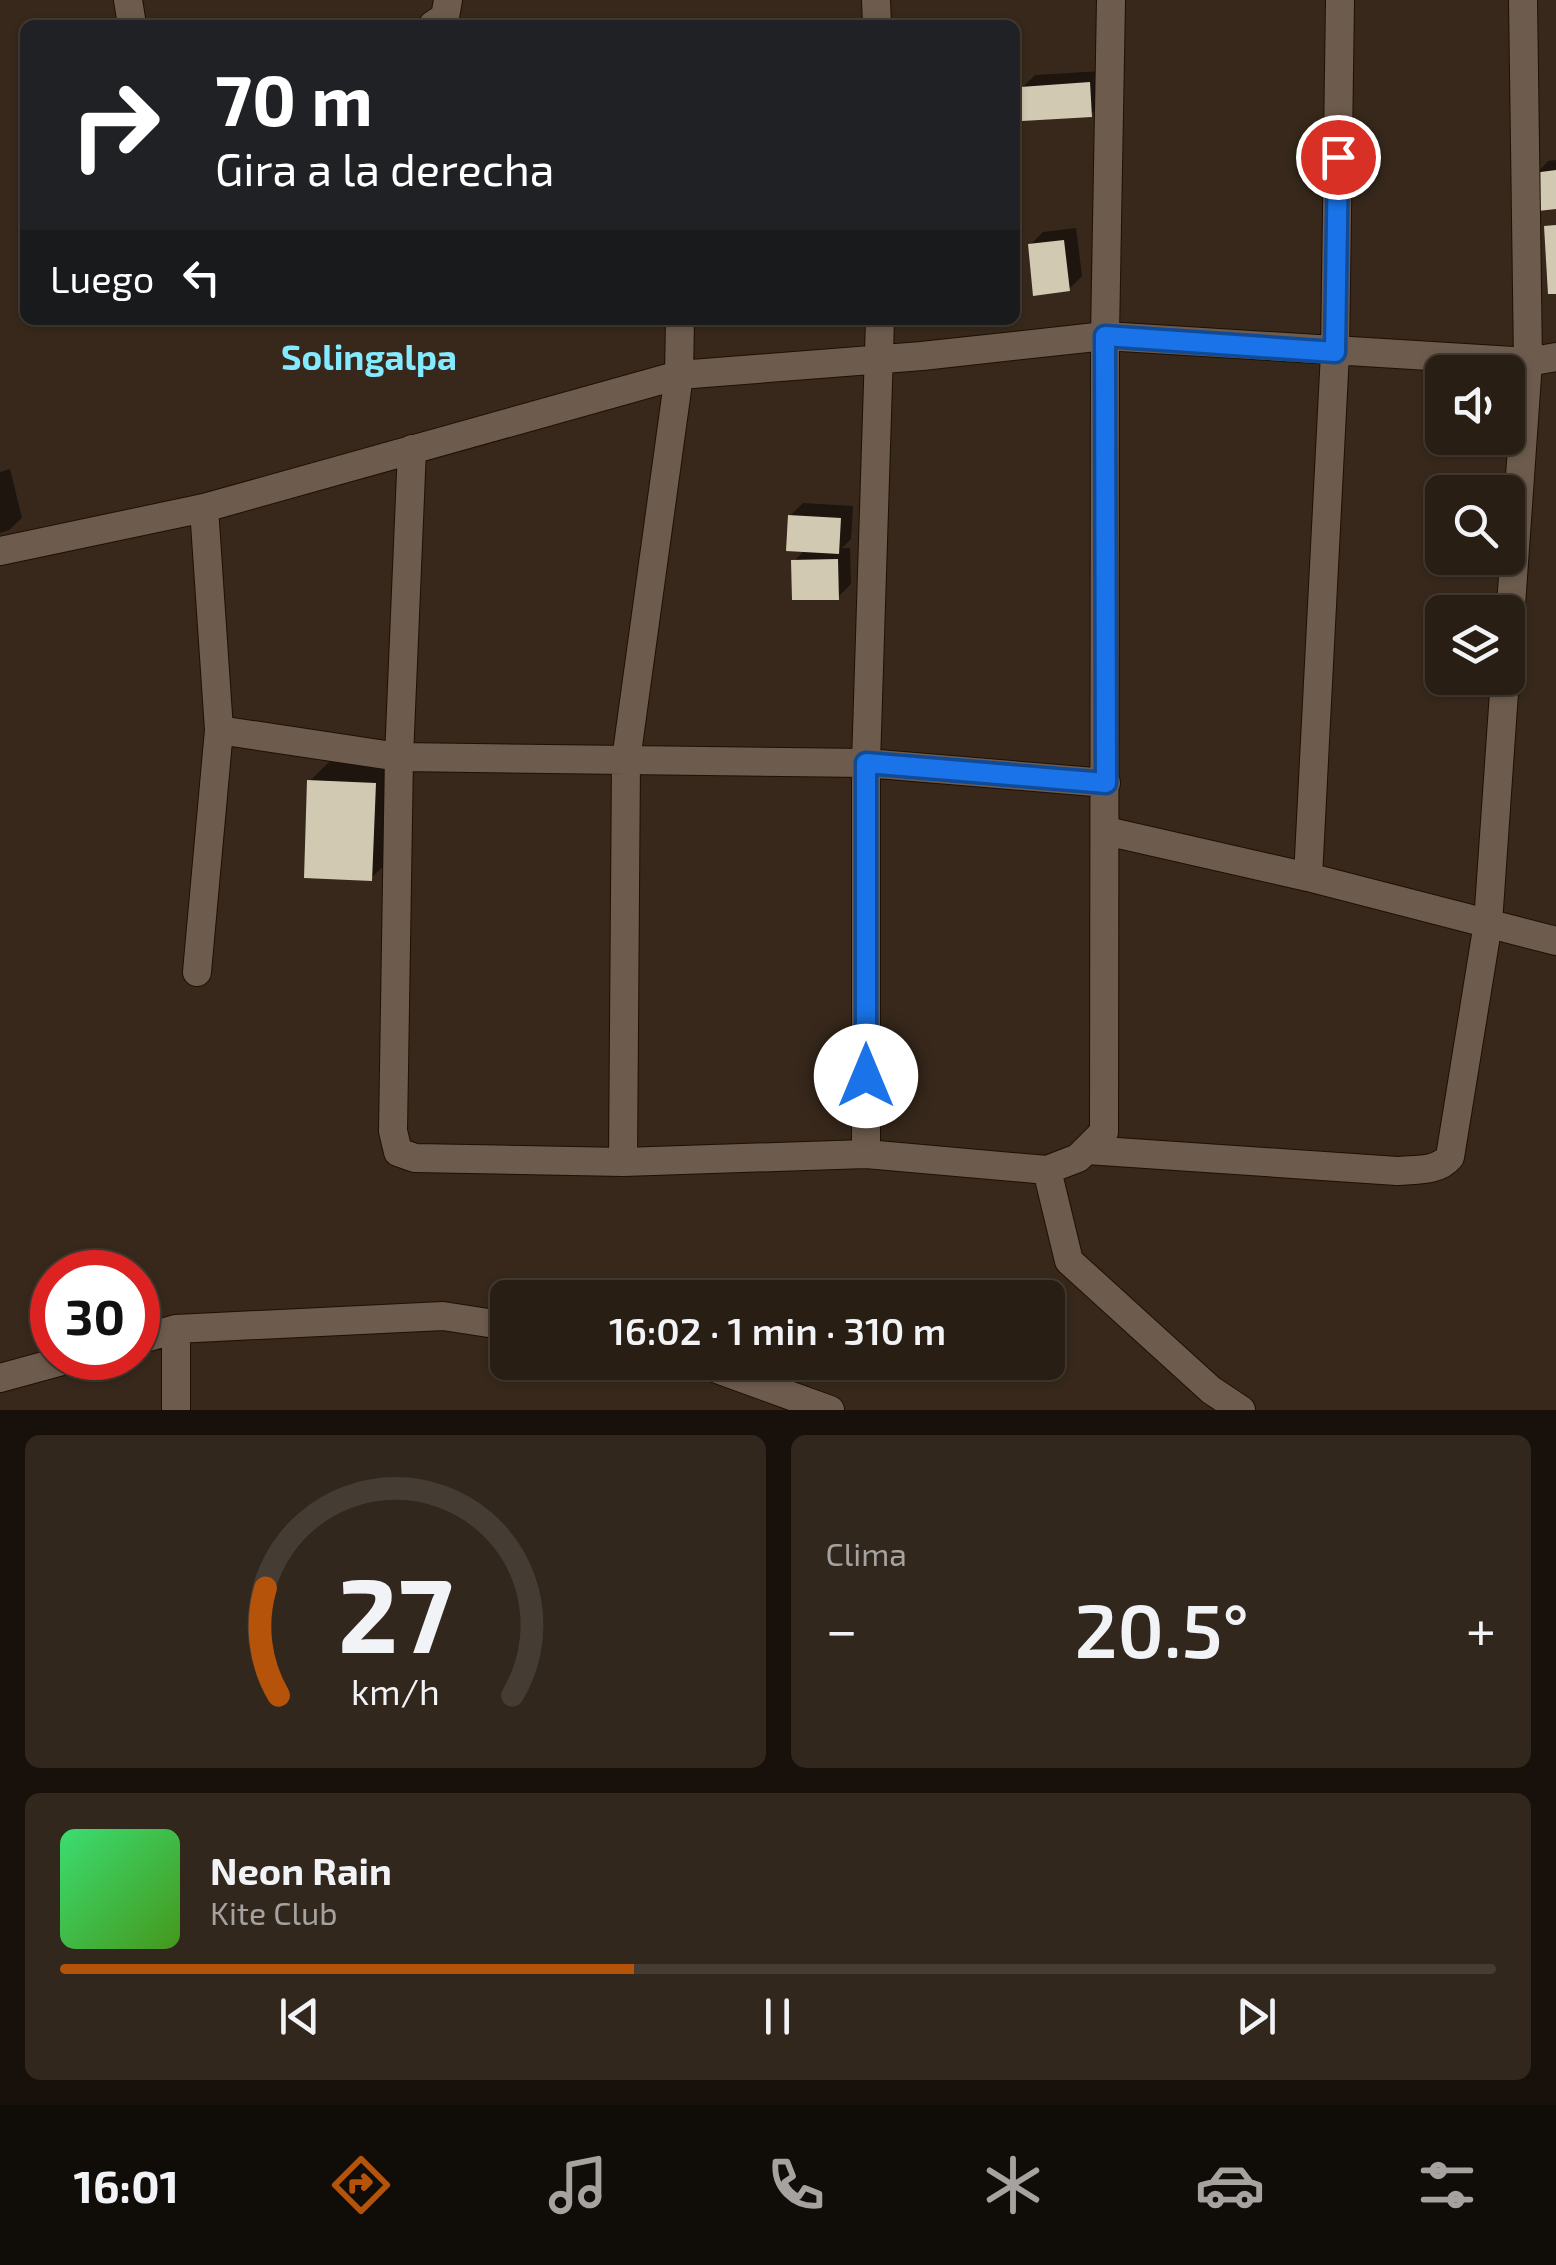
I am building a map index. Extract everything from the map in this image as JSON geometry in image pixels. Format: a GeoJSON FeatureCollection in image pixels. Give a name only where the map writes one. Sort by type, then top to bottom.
{"type":"FeatureCollection","features":[{"type":"Feature","properties":{"kind":"street"},"geometry":{"type":"LineString","coordinates":[[412,449],[399,757],[393,1131],[398,1152],[416,1158],[622,1162],[866,1154],[1047,1170],[1078,1158],[1104,1132],[1105,336],[1111,0]]}},
{"type":"Feature","properties":{"kind":"street"},"geometry":{"type":"LineString","coordinates":[[1308,877],[1335,352],[1340,0]]}},
{"type":"Feature","properties":{"kind":"street"},"geometry":{"type":"LineString","coordinates":[[1514,595],[1542,360],[1523,0]]}},
{"type":"Feature","properties":{"kind":"street"},"geometry":{"type":"LineString","coordinates":[[622,1162],[626,760],[679,376],[680,325]]}},
{"type":"Feature","properties":{"kind":"street"},"geometry":{"type":"LineString","coordinates":[[866,1154],[866,763],[880,325]]}},
{"type":"Feature","properties":{"kind":"street"},"geometry":{"type":"LineString","coordinates":[[0,551],[204,508],[679,376],[1105,336],[1335,352],[1542,360]]}},
{"type":"Feature","properties":{"kind":"street"},"geometry":{"type":"LineString","coordinates":[[198,972],[219,730],[204,508]]}},
{"type":"Feature","properties":{"kind":"street"},"geometry":{"type":"LineString","coordinates":[[1086,1150],[1398,1171],[1445,1164],[1450,1157],[1488,923],[1504,695]]}},
{"type":"Feature","properties":{"kind":"street"},"geometry":{"type":"LineString","coordinates":[[219,730],[399,757],[866,763],[1106,783]]}},
{"type":"Feature","properties":{"kind":"street"},"geometry":{"type":"LineString","coordinates":[[1106,830],[1556,940]]}},
{"type":"Feature","properties":{"kind":"street"},"geometry":{"type":"LineString","coordinates":[[1047,1170],[1069,1261],[1212,1390],[1242,1410]]}},
{"type":"Feature","properties":{"kind":"street"},"geometry":{"type":"LineString","coordinates":[[160,1334],[176,1329],[443,1316],[490,1323]]}},
{"type":"Feature","properties":{"kind":"street"},"geometry":{"type":"LineString","coordinates":[[176,1329],[176,1410]]}},
{"type":"Feature","properties":{"kind":"street"},"geometry":{"type":"LineString","coordinates":[[0,1378],[30,1370]]}},
{"type":"Feature","properties":{"kind":"street"},"geometry":{"type":"LineString","coordinates":[[748,1380],[830,1410]]}},
{"type":"Feature","properties":{"kind":"building"},"geometry":{"type":"Polygon","coordinates":[[[1090,82],[1092,117],[1022,121],[1020,87],[1090,82]]]}},
{"type":"Feature","properties":{"kind":"building"},"geometry":{"type":"Polygon","coordinates":[[[1556,170],[1556,209],[1538,211],[1533,173],[1556,170]]]}},
{"type":"Feature","properties":{"kind":"building"},"geometry":{"type":"Polygon","coordinates":[[[1556,225],[1556,294],[1548,294],[1544,226],[1556,225]]]}},
{"type":"Feature","properties":{"kind":"building"},"geometry":{"type":"Polygon","coordinates":[[[1064,240],[1070,291],[1033,296],[1028,244],[1064,240]]]}},
{"type":"Feature","properties":{"kind":"building"},"geometry":{"type":"Polygon","coordinates":[[[788,515],[841,518],[839,554],[786,551],[788,515]]]}},
{"type":"Feature","properties":{"kind":"building"},"geometry":{"type":"Polygon","coordinates":[[[838,559],[839,600],[792,600],[791,560],[838,559]]]}},
{"type":"Feature","properties":{"kind":"building"},"geometry":{"type":"Polygon","coordinates":[[[307,780],[376,783],[372,881],[304,878],[307,780]]]}},
{"type":"Feature","properties":{"kind":"district","name":"Solingalpa"},"geometry":{"type":"Point","coordinates":[369,356]}},
{"type":"Feature","properties":{"kind":"route"},"geometry":{"type":"LineString","coordinates":[[866,1076],[866,763],[1106,783],[1105,336],[1335,352],[1338,157]]}}]}
